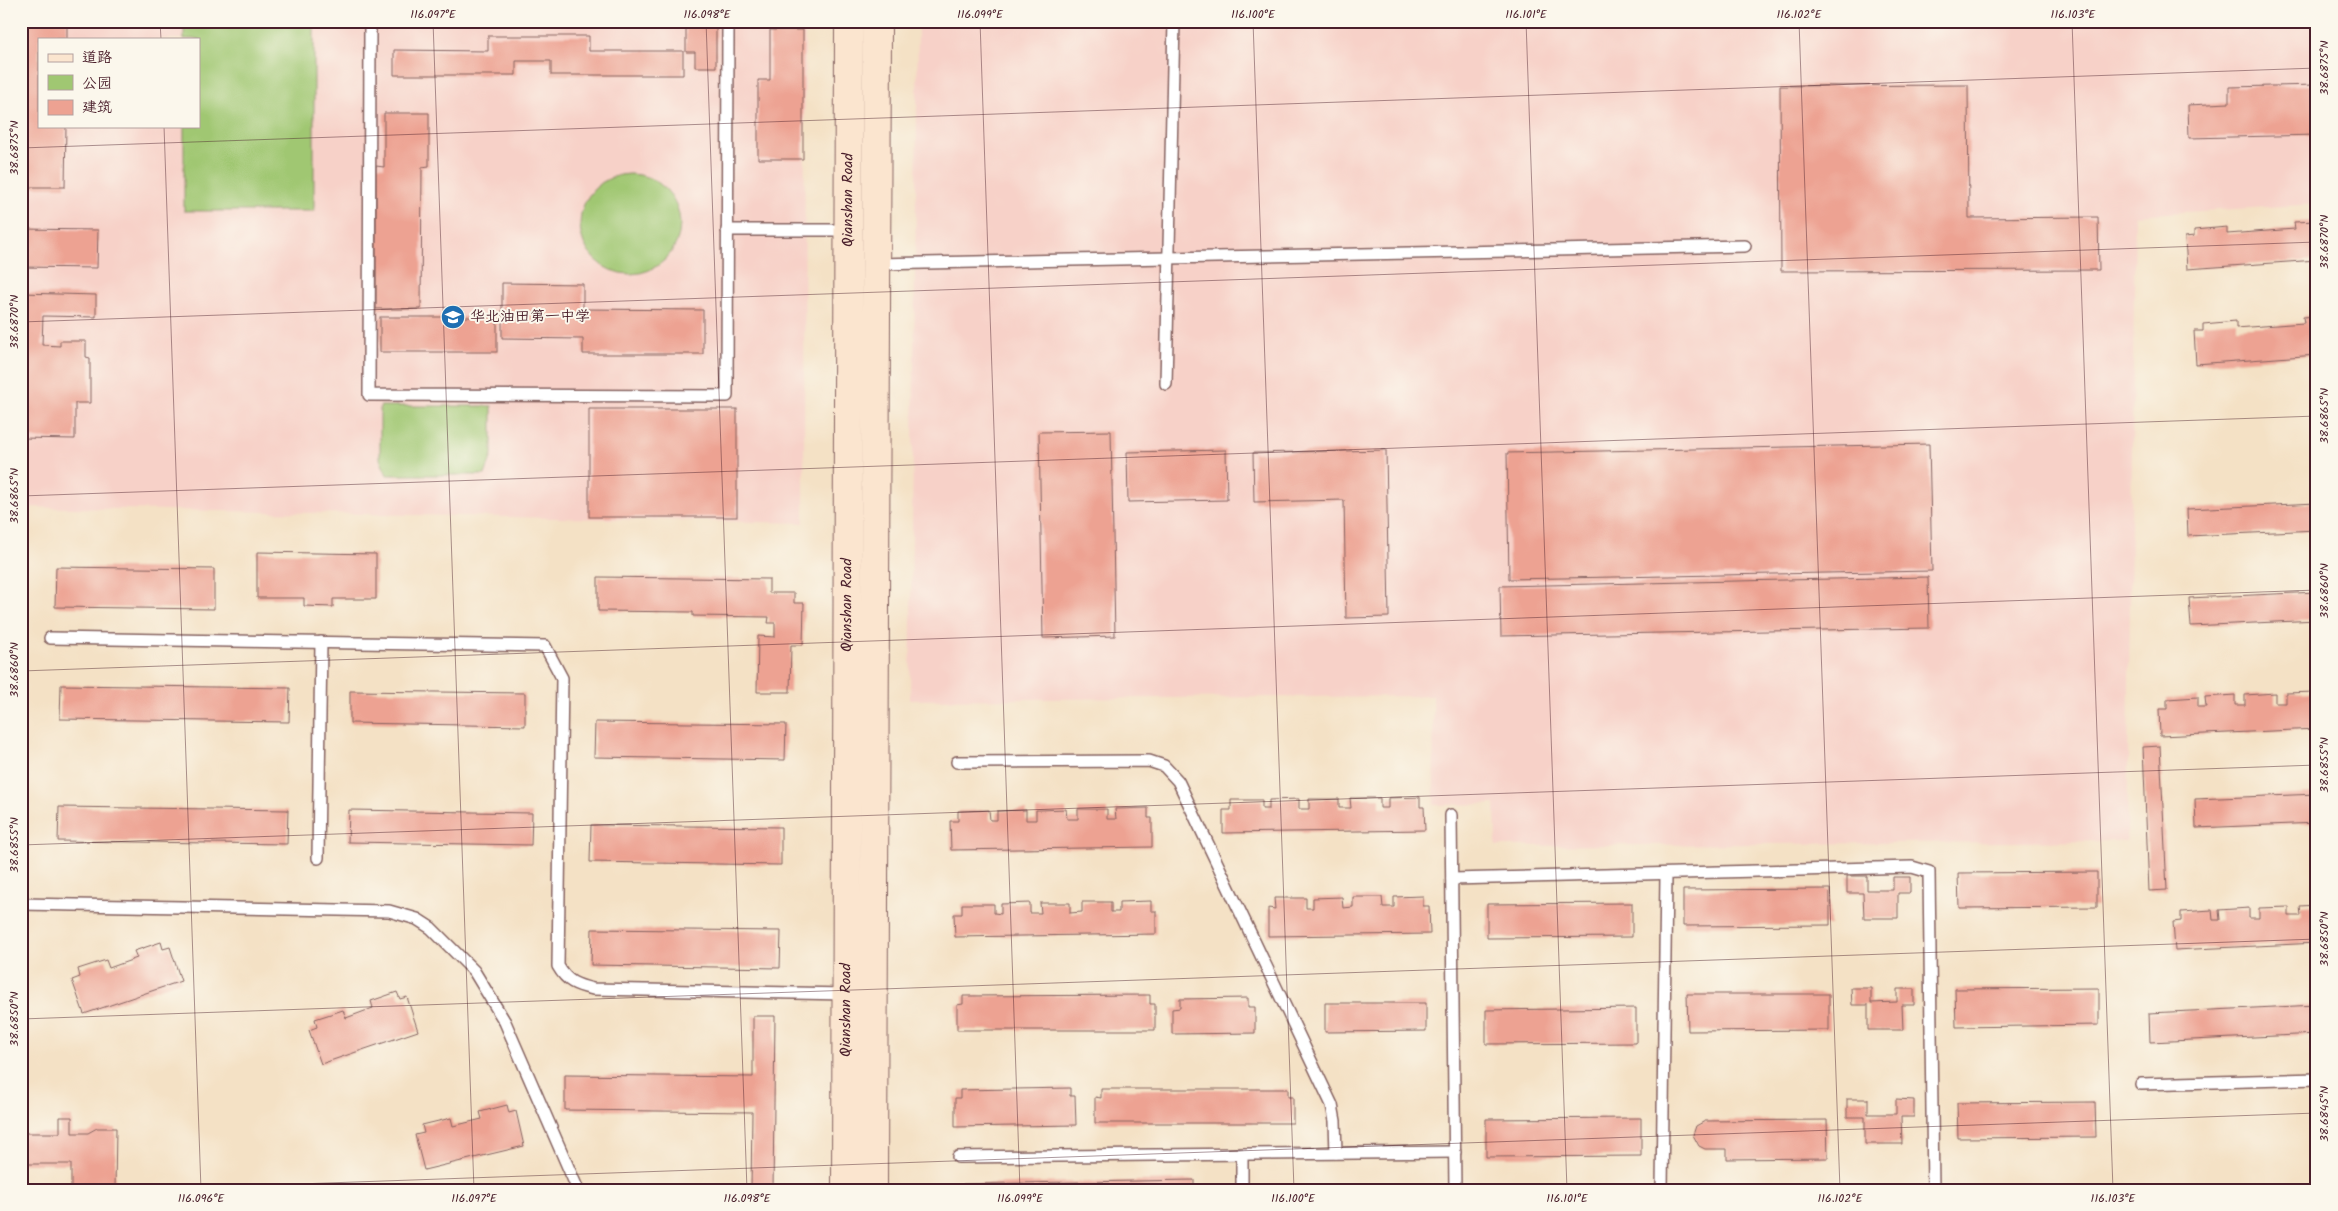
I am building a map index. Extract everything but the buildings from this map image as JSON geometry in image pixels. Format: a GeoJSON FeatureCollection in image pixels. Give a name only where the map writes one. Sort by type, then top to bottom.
{"type":"FeatureCollection","features":[{"type":"Feature","properties":{"kind":"main road","name":"Qianshan Road"},"geometry":{"type":"LineString","coordinates":[[846,1190],[849,21]]}},
{"type":"Feature","properties":{"kind":"main road","name":"Qianshan Road"},"geometry":{"type":"LineString","coordinates":[[874,1190],[877,21]]}},
{"type":"Feature","properties":{"kind":"lane"},"geometry":{"type":"LineString","coordinates":[[370,21],[369,395],[727,396],[728,21]]}},
{"type":"Feature","properties":{"kind":"lane"},"geometry":{"type":"LineString","coordinates":[[1166,384],[1174,21]]}},
{"type":"Feature","properties":{"kind":"lane"},"geometry":{"type":"LineString","coordinates":[[727,230],[849,230]]}},
{"type":"Feature","properties":{"kind":"lane"},"geometry":{"type":"LineString","coordinates":[[876,264],[1745,246]]}},
{"type":"Feature","properties":{"kind":"lane"},"geometry":{"type":"LineString","coordinates":[[50,638],[545,646],[562,678],[558,966],[564,978],[593,990],[846,994]]}},
{"type":"Feature","properties":{"kind":"lane"},"geometry":{"type":"LineString","coordinates":[[318,858],[321,642]]}},
{"type":"Feature","properties":{"kind":"lane"},"geometry":{"type":"LineString","coordinates":[[957,762],[1149,761],[1164,766],[1169,771],[1178,781],[1332,1104],[1335,1121],[1336,1153]]}},
{"type":"Feature","properties":{"kind":"lane"},"geometry":{"type":"LineString","coordinates":[[1451,815],[1455,1190]]}},
{"type":"Feature","properties":{"kind":"lane"},"geometry":{"type":"LineString","coordinates":[[1452,879],[1666,875],[1744,870],[1912,867],[1929,872],[1933,1190]]}},
{"type":"Feature","properties":{"kind":"lane"},"geometry":{"type":"LineString","coordinates":[[1662,1190],[1666,875]]}},
{"type":"Feature","properties":{"kind":"lane"},"geometry":{"type":"LineString","coordinates":[[21,904],[389,911],[417,919],[431,928],[474,971],[505,1022],[578,1190]]}},
{"type":"Feature","properties":{"kind":"lane"},"geometry":{"type":"LineString","coordinates":[[2141,1084],[2317,1079]]}},
{"type":"Feature","properties":{"kind":"lane"},"geometry":{"type":"LineString","coordinates":[[958,1157],[1455,1152]]}},
{"type":"Feature","properties":{"kind":"lane"},"geometry":{"type":"LineString","coordinates":[[1242,1154],[1242,1190]]}},
{"type":"Feature","properties":{"kind":"shaded area","name":"华北油田第一中学"},"geometry":{"type":"Polygon","coordinates":[[[21,21],[805,21],[804,523],[21,507],[21,21]]]}},
{"type":"Feature","properties":{"kind":"shaded area"},"geometry":{"type":"Polygon","coordinates":[[[918,21],[2317,21],[2317,204],[2135,215],[2127,841],[1496,846],[1495,804],[1434,805],[1433,696],[910,700],[918,21]]]}},
{"type":"Feature","properties":{"kind":"green space"},"geometry":{"type":"Polygon","coordinates":[[[184,21],[314,21],[314,211],[184,211],[184,128],[200,128],[200,38],[184,38],[184,21]]]}},
{"type":"Feature","properties":{"kind":"green space"},"geometry":{"type":"Polygon","coordinates":[[[630,174],[640,175],[658,182],[672,196],[679,214],[679,234],[672,252],[658,266],[640,273],[630,274],[620,273],[602,266],[588,252],[581,234],[580,224],[581,214],[588,196],[602,182],[620,175],[630,174]]]}},
{"type":"Feature","properties":{"kind":"green space"},"geometry":{"type":"Polygon","coordinates":[[[380,406],[492,406],[492,455],[485,475],[387,475],[380,459],[380,406]]]}},
{"type":"Feature","properties":{"kind":"place","name":"华北油田第一中学"},"geometry":{"type":"Point","coordinates":[453,317]}}]}
